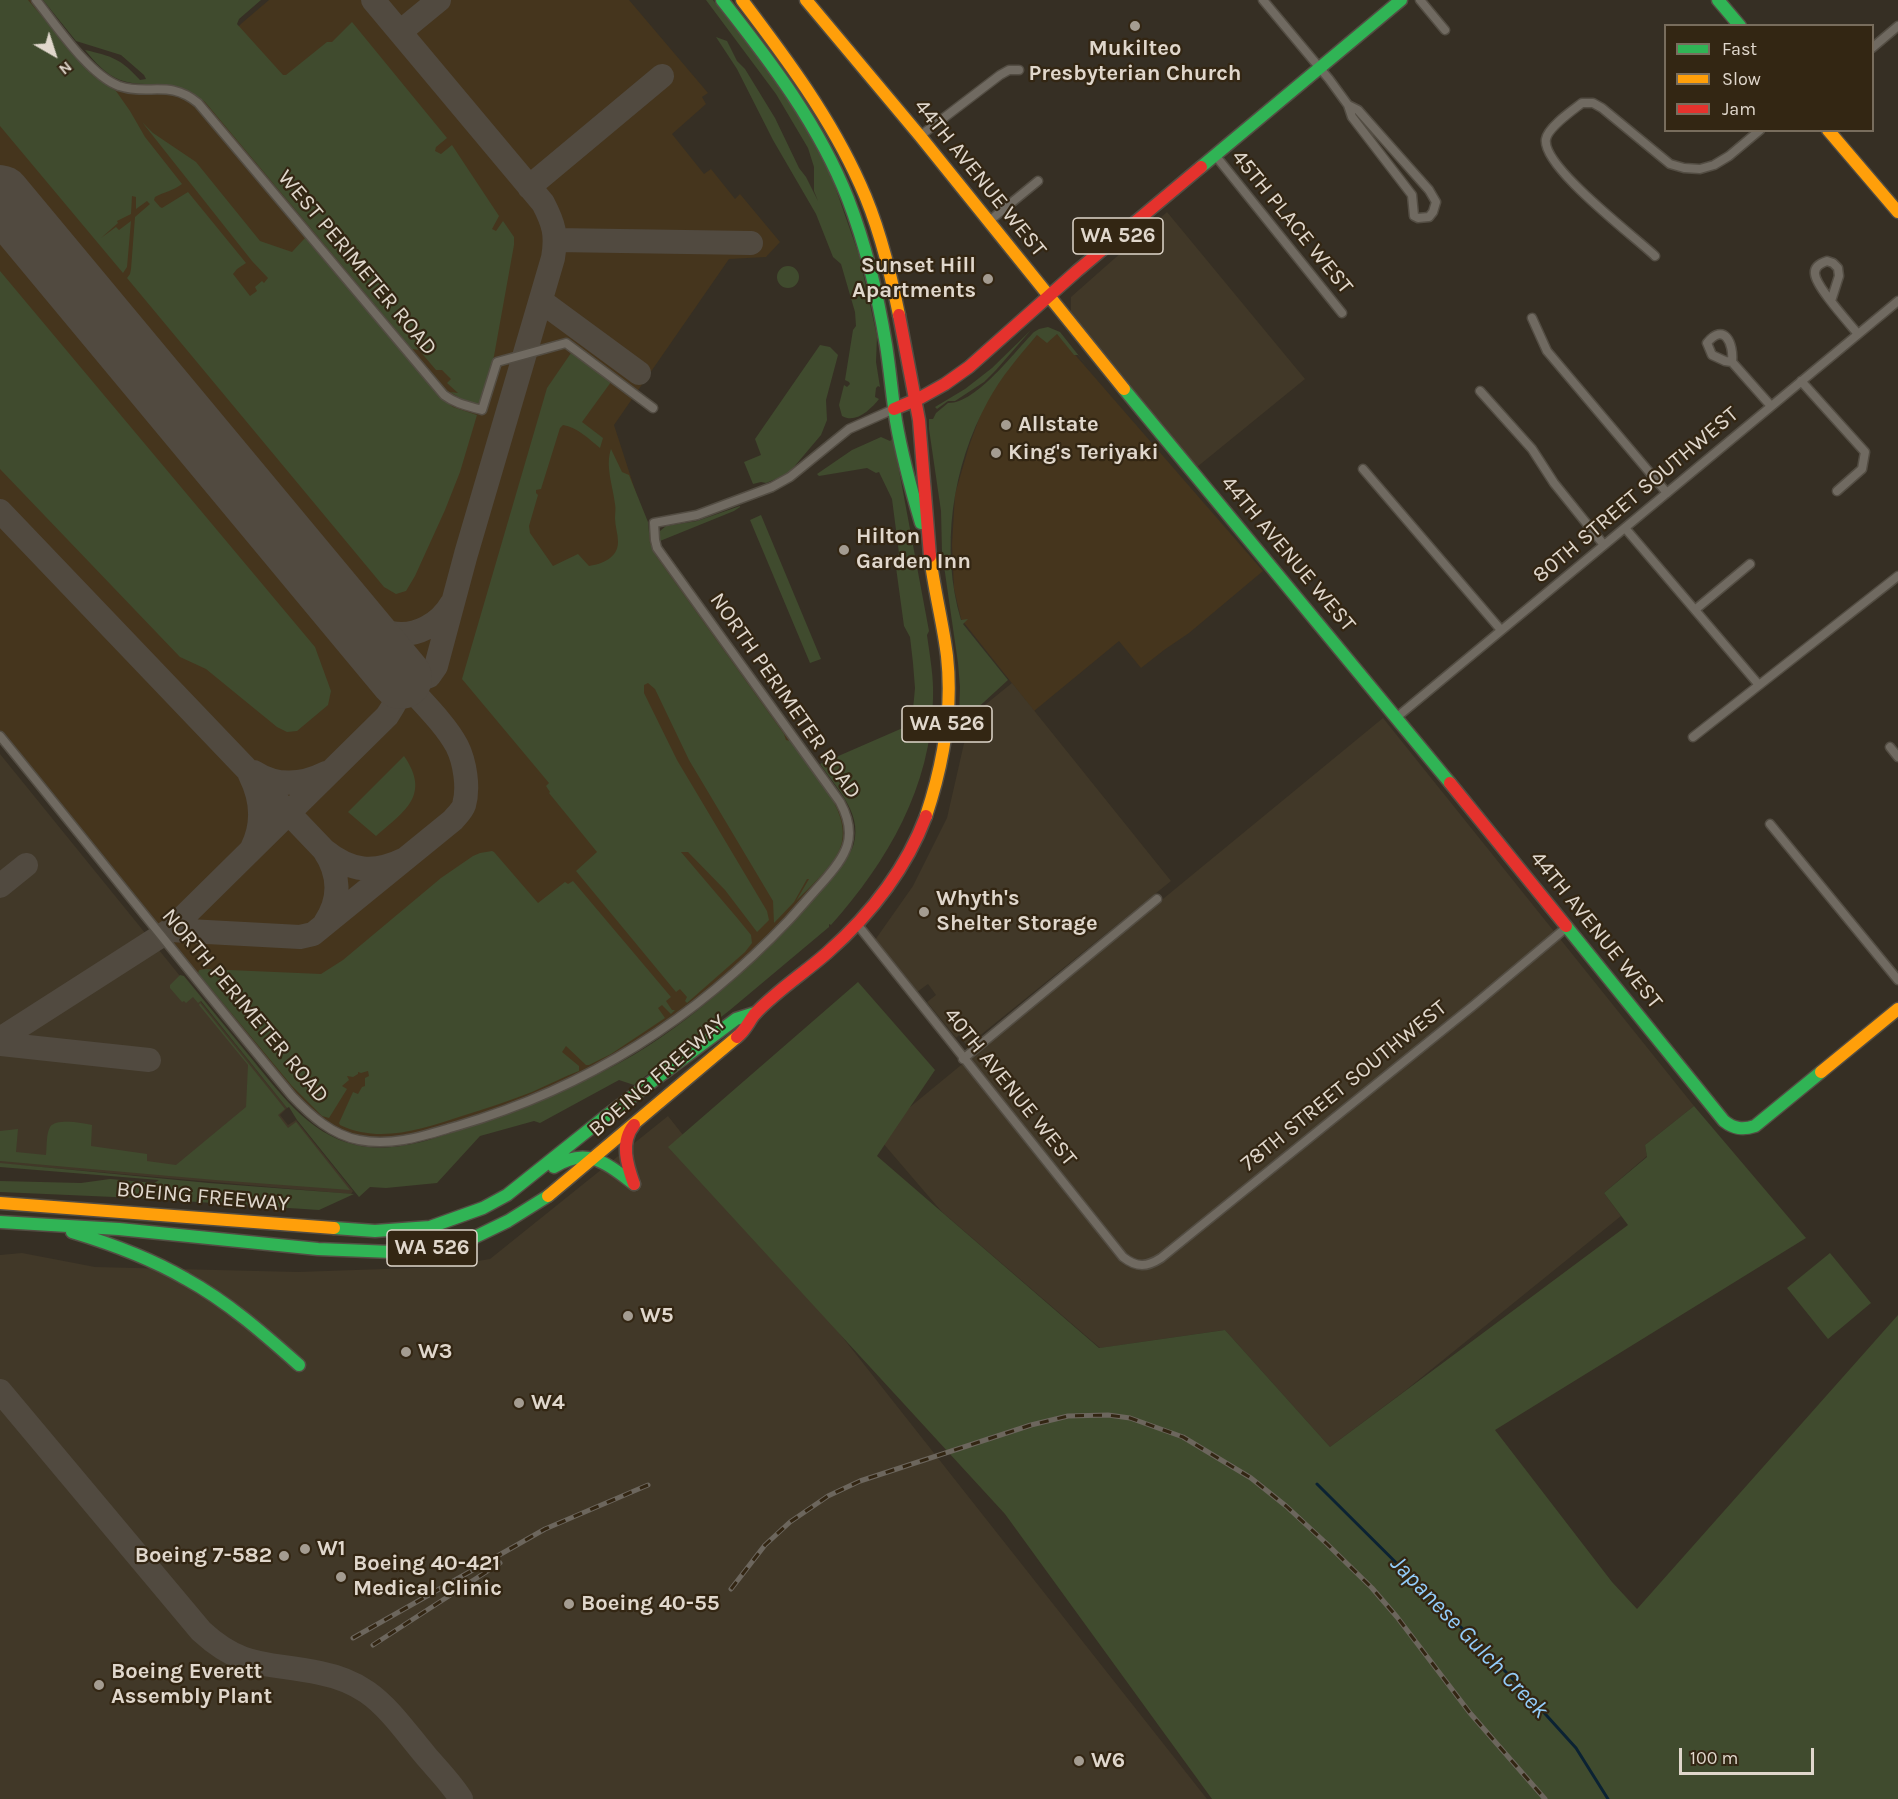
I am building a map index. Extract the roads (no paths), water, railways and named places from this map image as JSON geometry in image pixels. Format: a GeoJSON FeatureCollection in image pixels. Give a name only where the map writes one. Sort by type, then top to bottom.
{"type":"FeatureCollection","features":[{"type":"Feature","properties":{"kind":"main road"},"geometry":{"type":"LineString","coordinates":[[722,0],[790,89],[832,162],[848,199],[875,291],[886,346],[894,409]]}},
{"type":"Feature","properties":{"kind":"main road"},"geometry":{"type":"LineString","coordinates":[[742,0],[806,86],[860,184],[882,242],[893,281],[916,401]]}},
{"type":"Feature","properties":{"kind":"main road","name":"44TH AVENUE WEST"},"geometry":{"type":"LineString","coordinates":[[806,0],[920,136],[1047,296],[1397,717],[1718,1114],[1733,1128],[1740,1130],[1755,1126],[1898,1009]]}},
{"type":"Feature","properties":{"kind":"main road","name":"WA 526"},"geometry":{"type":"LineString","coordinates":[[931,559],[905,467],[894,409],[916,401],[963,372],[983,356],[1047,296],[1401,0]]}},
{"type":"Feature","properties":{"kind":"main road"},"geometry":{"type":"LineString","coordinates":[[1723,2],[1739,24]]}},
{"type":"Feature","properties":{"kind":"main road"},"geometry":{"type":"LineString","coordinates":[[1830,132],[1898,212]]}},
{"type":"Feature","properties":{"kind":"main road","name":"WA 526"},"geometry":{"type":"LineString","coordinates":[[756,1013],[857,924],[893,879],[915,841],[928,809],[945,740],[948,706],[947,659],[931,559],[916,401]]}},
{"type":"Feature","properties":{"kind":"main road","name":"BOEING FREEWAY"},"geometry":{"type":"LineString","coordinates":[[0,1222],[100,1227],[360,1253],[402,1252],[449,1245],[482,1234],[542,1201],[744,1031],[756,1013]]}},
{"type":"Feature","properties":{"kind":"main road","name":"BOEING FREEWAY"},"geometry":{"type":"LineString","coordinates":[[0,1203],[375,1231],[430,1227],[483,1208],[507,1195],[606,1116],[736,1019],[756,1013]]}},
{"type":"Feature","properties":{"kind":"main road"},"geometry":{"type":"LineString","coordinates":[[507,1195],[567,1159],[575,1157],[593,1159],[612,1168],[634,1184],[627,1157],[626,1142],[627,1134],[638,1121]]}},
{"type":"Feature","properties":{"kind":"main road"},"geometry":{"type":"LineString","coordinates":[[48,1224],[118,1246],[171,1270],[226,1304],[299,1365]]}},
{"type":"Feature","properties":{"kind":"street","name":"WEST PERIMETER ROAD"},"geometry":{"type":"LineString","coordinates":[[36,0],[89,64],[105,78],[126,88],[175,90],[198,103],[444,395],[451,400],[482,410],[497,362],[566,343],[653,408]]}},
{"type":"Feature","properties":{"kind":"street"},"geometry":{"type":"LineString","coordinates":[[1263,0],[1348,105],[1352,117],[1412,195],[1414,216],[1429,217],[1436,202],[1429,190],[1358,110],[1348,105]]}},
{"type":"Feature","properties":{"kind":"street"},"geometry":{"type":"LineString","coordinates":[[1420,0],[1444,30]]}},
{"type":"Feature","properties":{"kind":"street"},"geometry":{"type":"LineString","coordinates":[[1874,46],[1898,26]]}},
{"type":"Feature","properties":{"kind":"street"},"geometry":{"type":"LineString","coordinates":[[920,136],[1000,75],[1009,70],[1018,70]]}},
{"type":"Feature","properties":{"kind":"street"},"geometry":{"type":"LineString","coordinates":[[1655,256],[1587,198],[1552,158],[1545,141],[1552,128],[1582,103],[1593,104],[1602,108],[1670,164],[1700,169],[1714,165],[1729,156],[1758,132]]}},
{"type":"Feature","properties":{"kind":"street","name":"45TH PLACE WEST"},"geometry":{"type":"LineString","coordinates":[[1215,155],[1342,313]]}},
{"type":"Feature","properties":{"kind":"street"},"geometry":{"type":"LineString","coordinates":[[988,222],[1038,181]]}},
{"type":"Feature","properties":{"kind":"street"},"geometry":{"type":"LineString","coordinates":[[1831,301],[1858,334]]}},
{"type":"Feature","properties":{"kind":"street","name":"80TH STREET SOUTHWEST"},"geometry":{"type":"LineString","coordinates":[[1397,717],[1898,302]]}},
{"type":"Feature","properties":{"kind":"street"},"geometry":{"type":"LineString","coordinates":[[1532,318],[1547,351],[1667,493]]}},
{"type":"Feature","properties":{"kind":"street"},"geometry":{"type":"LineString","coordinates":[[1732,362],[1771,405]]}},
{"type":"Feature","properties":{"kind":"street"},"geometry":{"type":"LineString","coordinates":[[1801,381],[1865,452],[1862,469],[1837,491]]}},
{"type":"Feature","properties":{"kind":"street"},"geometry":{"type":"LineString","coordinates":[[1480,391],[1532,449],[1554,483],[1604,545]]}},
{"type":"Feature","properties":{"kind":"street","name":"NORTH PERIMETER ROAD"},"geometry":{"type":"LineString","coordinates":[[0,736],[187,970],[306,1110],[329,1128],[344,1136],[359,1140],[388,1142],[415,1138],[529,1102],[588,1075],[638,1046],[726,981],[810,897],[845,854],[849,840],[849,826],[840,802],[657,548],[654,523],[697,515],[772,487],[790,477],[849,429],[894,409]]}},
{"type":"Feature","properties":{"kind":"street"},"geometry":{"type":"LineString","coordinates":[[1363,469],[1501,630]]}},
{"type":"Feature","properties":{"kind":"street"},"geometry":{"type":"LineString","coordinates":[[1625,528],[1759,685]]}},
{"type":"Feature","properties":{"kind":"street"},"geometry":{"type":"LineString","coordinates":[[1696,609],[1750,564]]}},
{"type":"Feature","properties":{"kind":"street"},"geometry":{"type":"LineString","coordinates":[[1693,737],[1898,576]]}},
{"type":"Feature","properties":{"kind":"street"},"geometry":{"type":"LineString","coordinates":[[1890,747],[1898,757]]}},
{"type":"Feature","properties":{"kind":"street"},"geometry":{"type":"LineString","coordinates":[[1770,825],[1898,980]]}},
{"type":"Feature","properties":{"kind":"street"},"geometry":{"type":"LineString","coordinates":[[963,1059],[1157,900]]}},
{"type":"Feature","properties":{"kind":"street","name":"40TH AVENUE WEST"},"geometry":{"type":"LineString","coordinates":[[857,924],[1123,1257],[1140,1266]]}},
{"type":"Feature","properties":{"kind":"street","name":"78TH STREET SOUTHWEST"},"geometry":{"type":"LineString","coordinates":[[1140,1266],[1150,1265],[1161,1258],[1567,927]]}},
{"type":"Feature","properties":{"kind":"waterway","name":"Japanese Gulch Creek"},"geometry":{"type":"LineString","coordinates":[[1317,1484],[1519,1685],[1576,1748],[1608,1799]]}},
{"type":"Feature","properties":{"kind":"railway"},"geometry":{"type":"LineString","coordinates":[[731,1589],[765,1545],[790,1522],[828,1496],[860,1481],[1031,1425],[1068,1416],[1108,1415],[1130,1418],[1183,1437],[1251,1478],[1286,1506],[1372,1588],[1470,1713],[1545,1799]]}},
{"type":"Feature","properties":{"kind":"railway"},"geometry":{"type":"LineString","coordinates":[[353,1638],[545,1529],[648,1485]]}},
{"type":"Feature","properties":{"kind":"railway"},"geometry":{"type":"LineString","coordinates":[[373,1645],[500,1563]]}},
{"type":"Feature","properties":{"kind":"place","name":"Mukilteo Presbyterian Church"},"geometry":{"type":"Point","coordinates":[1135,26]}},
{"type":"Feature","properties":{"kind":"place","name":"Sunset Hill Apartments"},"geometry":{"type":"Point","coordinates":[988,279]}},
{"type":"Feature","properties":{"kind":"place","name":"Allstate"},"geometry":{"type":"Point","coordinates":[1006,425]}},
{"type":"Feature","properties":{"kind":"place","name":"King's Teriyaki"},"geometry":{"type":"Point","coordinates":[996,453]}},
{"type":"Feature","properties":{"kind":"place","name":"Hilton Garden Inn"},"geometry":{"type":"Point","coordinates":[844,550]}},
{"type":"Feature","properties":{"kind":"place","name":"Whyth's Shelter Storage"},"geometry":{"type":"Point","coordinates":[924,912]}},
{"type":"Feature","properties":{"kind":"place","name":"W5"},"geometry":{"type":"Point","coordinates":[628,1316]}},
{"type":"Feature","properties":{"kind":"place","name":"W3"},"geometry":{"type":"Point","coordinates":[406,1352]}},
{"type":"Feature","properties":{"kind":"place","name":"W4"},"geometry":{"type":"Point","coordinates":[519,1403]}},
{"type":"Feature","properties":{"kind":"place","name":"W1"},"geometry":{"type":"Point","coordinates":[305,1549]}},
{"type":"Feature","properties":{"kind":"place","name":"Boeing 7-582"},"geometry":{"type":"Point","coordinates":[284,1556]}},
{"type":"Feature","properties":{"kind":"place","name":"Boeing 40-421 Medical Clinic"},"geometry":{"type":"Point","coordinates":[341,1577]}},
{"type":"Feature","properties":{"kind":"place","name":"Boeing 40-55"},"geometry":{"type":"Point","coordinates":[569,1604]}},
{"type":"Feature","properties":{"kind":"place","name":"Boeing Everett Assembly Plant"},"geometry":{"type":"Point","coordinates":[99,1685]}},
{"type":"Feature","properties":{"kind":"place","name":"W6"},"geometry":{"type":"Point","coordinates":[1079,1761]}}]}
